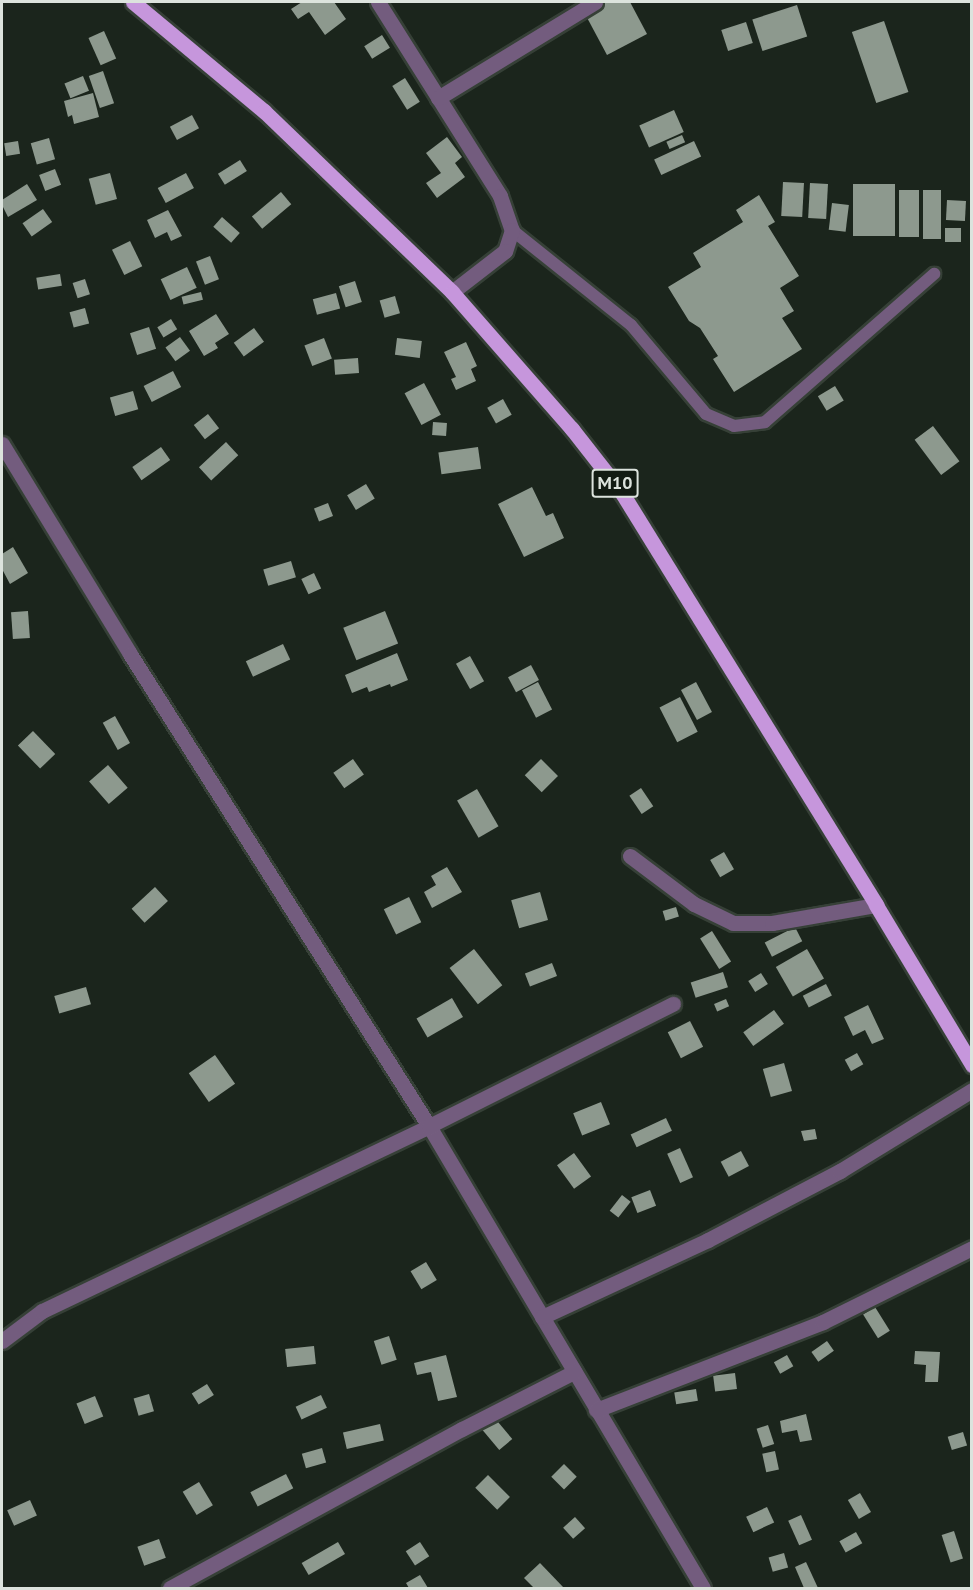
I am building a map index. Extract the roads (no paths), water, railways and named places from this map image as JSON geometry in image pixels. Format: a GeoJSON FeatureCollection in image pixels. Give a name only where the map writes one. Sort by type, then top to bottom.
{"type":"FeatureCollection","features":[{"type":"Feature","properties":{"kind":"main road","name":"M10"},"geometry":{"type":"LineString","coordinates":[[133,2],[264,111],[452,292],[572,429],[622,493],[972,1065]]}},
{"type":"Feature","properties":{"kind":"street"},"geometry":{"type":"LineString","coordinates":[[378,2],[501,196],[512,230],[505,251],[452,292]]}},
{"type":"Feature","properties":{"kind":"street"},"geometry":{"type":"LineString","coordinates":[[438,98],[595,2]]}},
{"type":"Feature","properties":{"kind":"street"},"geometry":{"type":"LineString","coordinates":[[2,444],[130,654],[429,1126],[703,1588]]}},
{"type":"Feature","properties":{"kind":"street"},"geometry":{"type":"LineString","coordinates":[[630,856],[694,904],[733,923],[772,923],[876,905]]}},
{"type":"Feature","properties":{"kind":"street"},"geometry":{"type":"LineString","coordinates":[[2,1341],[42,1311],[429,1126],[673,1004]]}},
{"type":"Feature","properties":{"kind":"street"},"geometry":{"type":"LineString","coordinates":[[542,1317],[708,1240],[840,1171],[972,1090]]}},
{"type":"Feature","properties":{"kind":"street"},"geometry":{"type":"LineString","coordinates":[[596,1410],[823,1322],[972,1248]]}},
{"type":"Feature","properties":{"kind":"street"},"geometry":{"type":"LineString","coordinates":[[170,1588],[462,1429],[574,1372]]}},
{"type":"Feature","properties":{"kind":"lane"},"geometry":{"type":"LineString","coordinates":[[512,230],[631,325],[706,414],[735,426],[765,422],[934,274]]}}]}
